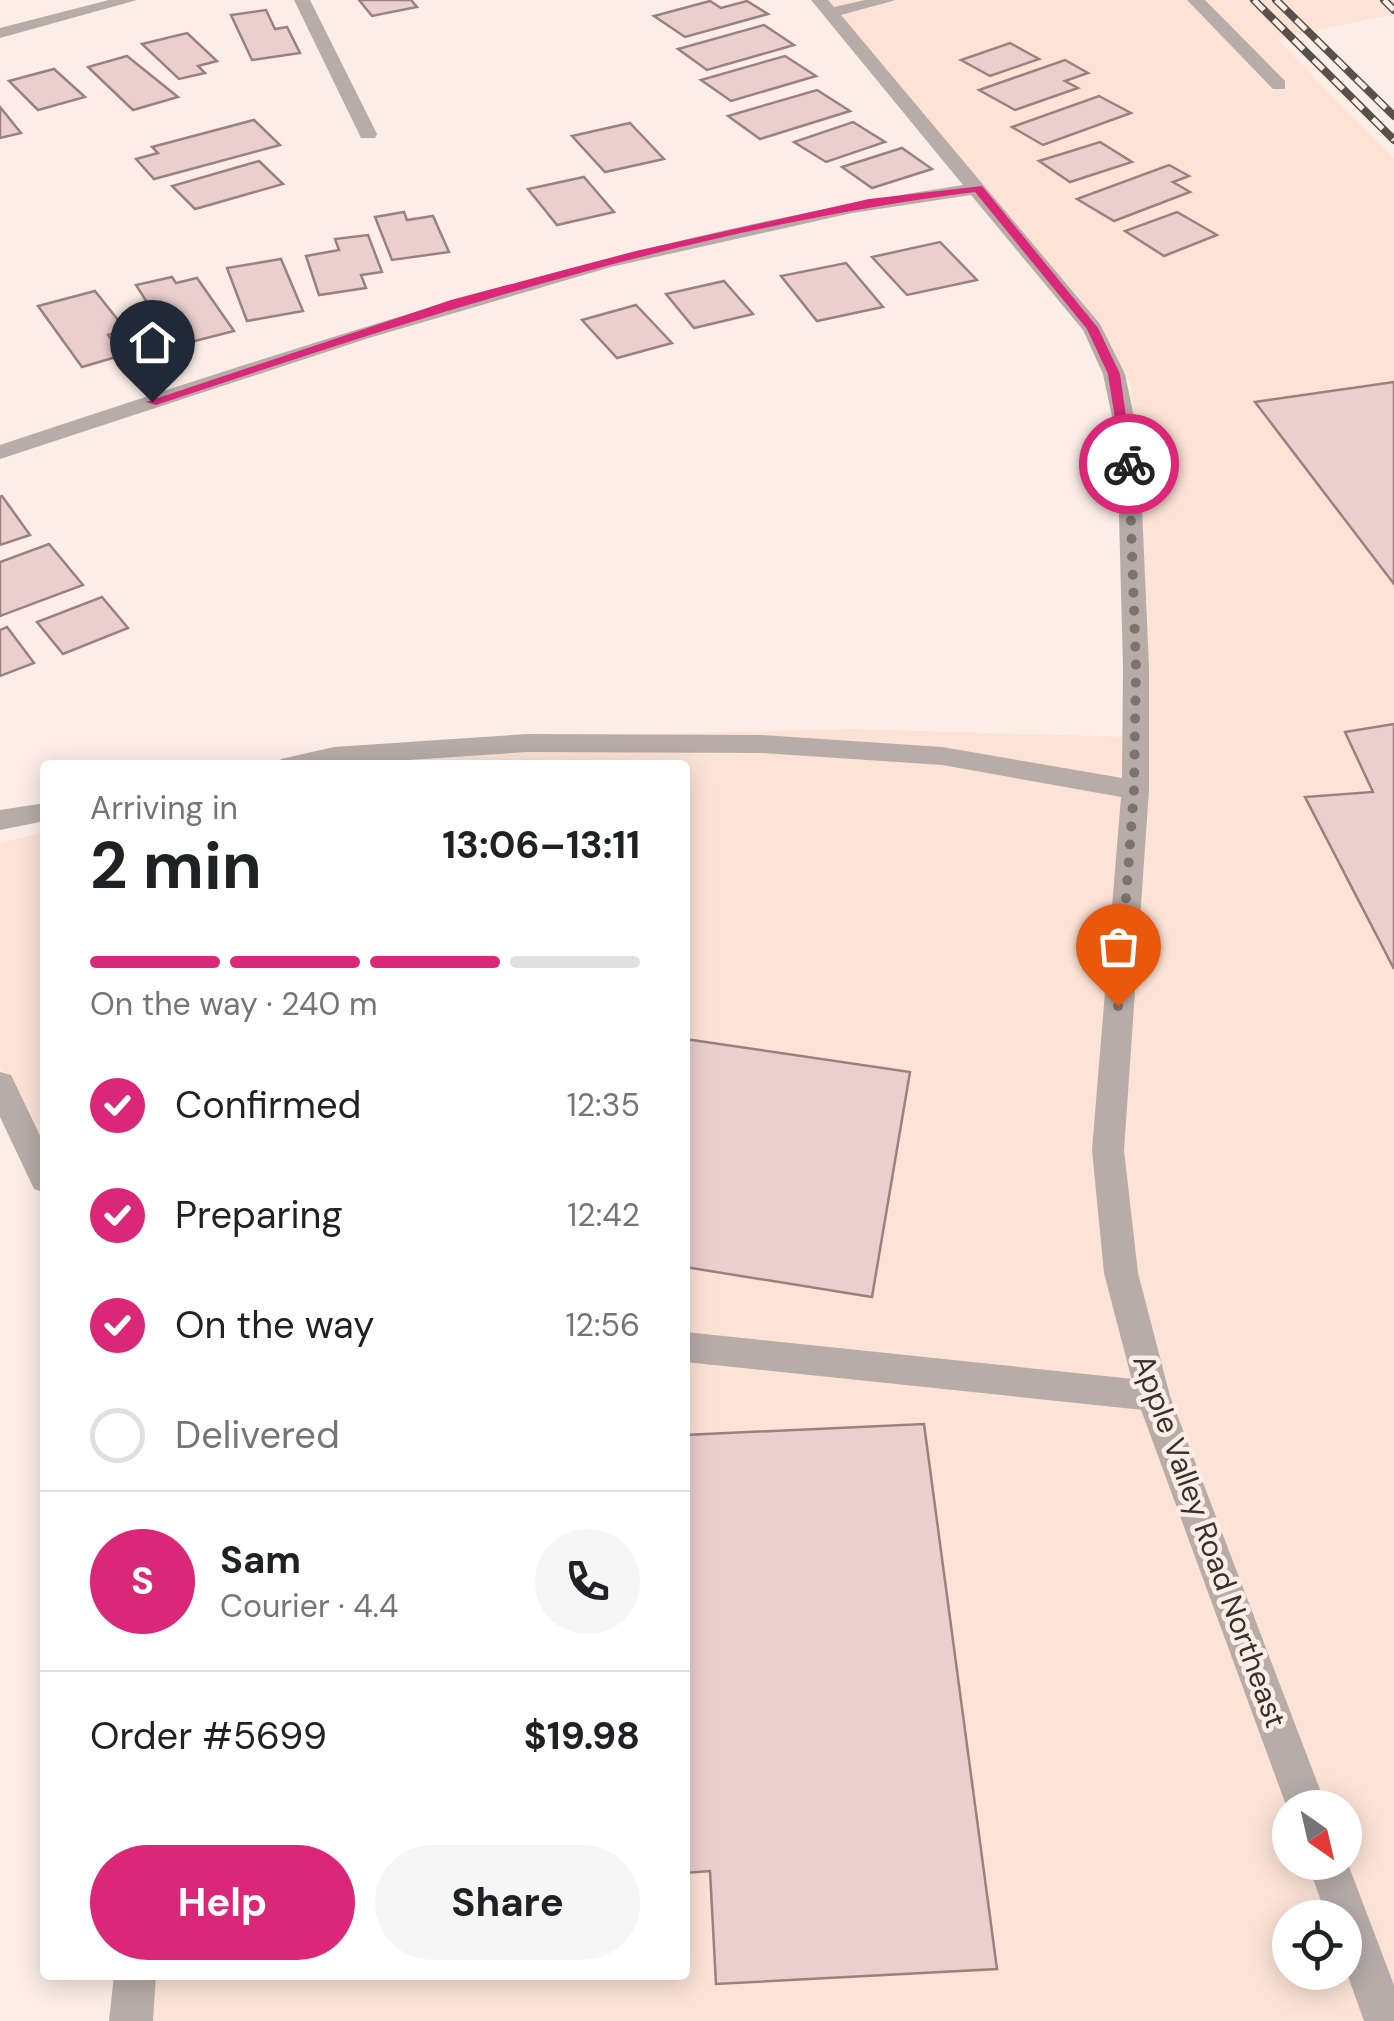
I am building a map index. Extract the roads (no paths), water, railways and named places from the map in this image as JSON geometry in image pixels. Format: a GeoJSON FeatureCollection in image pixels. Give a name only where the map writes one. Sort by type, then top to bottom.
{"type":"FeatureCollection","features":[{"type":"Feature","properties":{"kind":"street"},"geometry":{"type":"LineString","coordinates":[[0,33],[129,0]]}},
{"type":"Feature","properties":{"kind":"street"},"geometry":{"type":"LineString","coordinates":[[302,0],[324,40],[350,107],[368,134]]}},
{"type":"Feature","properties":{"kind":"street"},"geometry":{"type":"LineString","coordinates":[[824,6],[888,0]]}},
{"type":"Feature","properties":{"kind":"street"},"geometry":{"type":"LineString","coordinates":[[1195,0],[1279,85]]}},
{"type":"Feature","properties":{"kind":"street","name":"Apple Valley Road Northeast"},"geometry":{"type":"LineString","coordinates":[[824,6],[1092,328],[1114,374],[1128,441],[1136,667],[1134,790],[1108,1150],[1121,1273],[1152,1396],[1300,1790]]}},
{"type":"Feature","properties":{"kind":"street"},"geometry":{"type":"LineString","coordinates":[[0,452],[492,293],[770,221],[869,202],[978,188]]}},
{"type":"Feature","properties":{"kind":"street"},"geometry":{"type":"LineString","coordinates":[[314,760],[527,743],[761,744],[942,756],[1134,790]]}},
{"type":"Feature","properties":{"kind":"street"},"geometry":{"type":"LineString","coordinates":[[0,820],[40,813]]}},
{"type":"Feature","properties":{"kind":"street"},"geometry":{"type":"LineString","coordinates":[[0,1084],[40,1169]]}},
{"type":"Feature","properties":{"kind":"street"},"geometry":{"type":"LineString","coordinates":[[690,1348],[1152,1396]]}},
{"type":"Feature","properties":{"kind":"street"},"geometry":{"type":"LineString","coordinates":[[1334,1880],[1386,2021]]}},
{"type":"Feature","properties":{"kind":"street"},"geometry":{"type":"LineString","coordinates":[[131,2021],[135,1980]]}},
{"type":"Feature","properties":{"kind":"railway"},"geometry":{"type":"LineString","coordinates":[[1254,0],[1394,140]]}},
{"type":"Feature","properties":{"kind":"railway"},"geometry":{"type":"LineString","coordinates":[[1276,0],[1394,116]]}},
{"type":"Feature","properties":{"kind":"railway"},"geometry":{"type":"LineString","coordinates":[[1384,0],[1394,10]]}}]}
